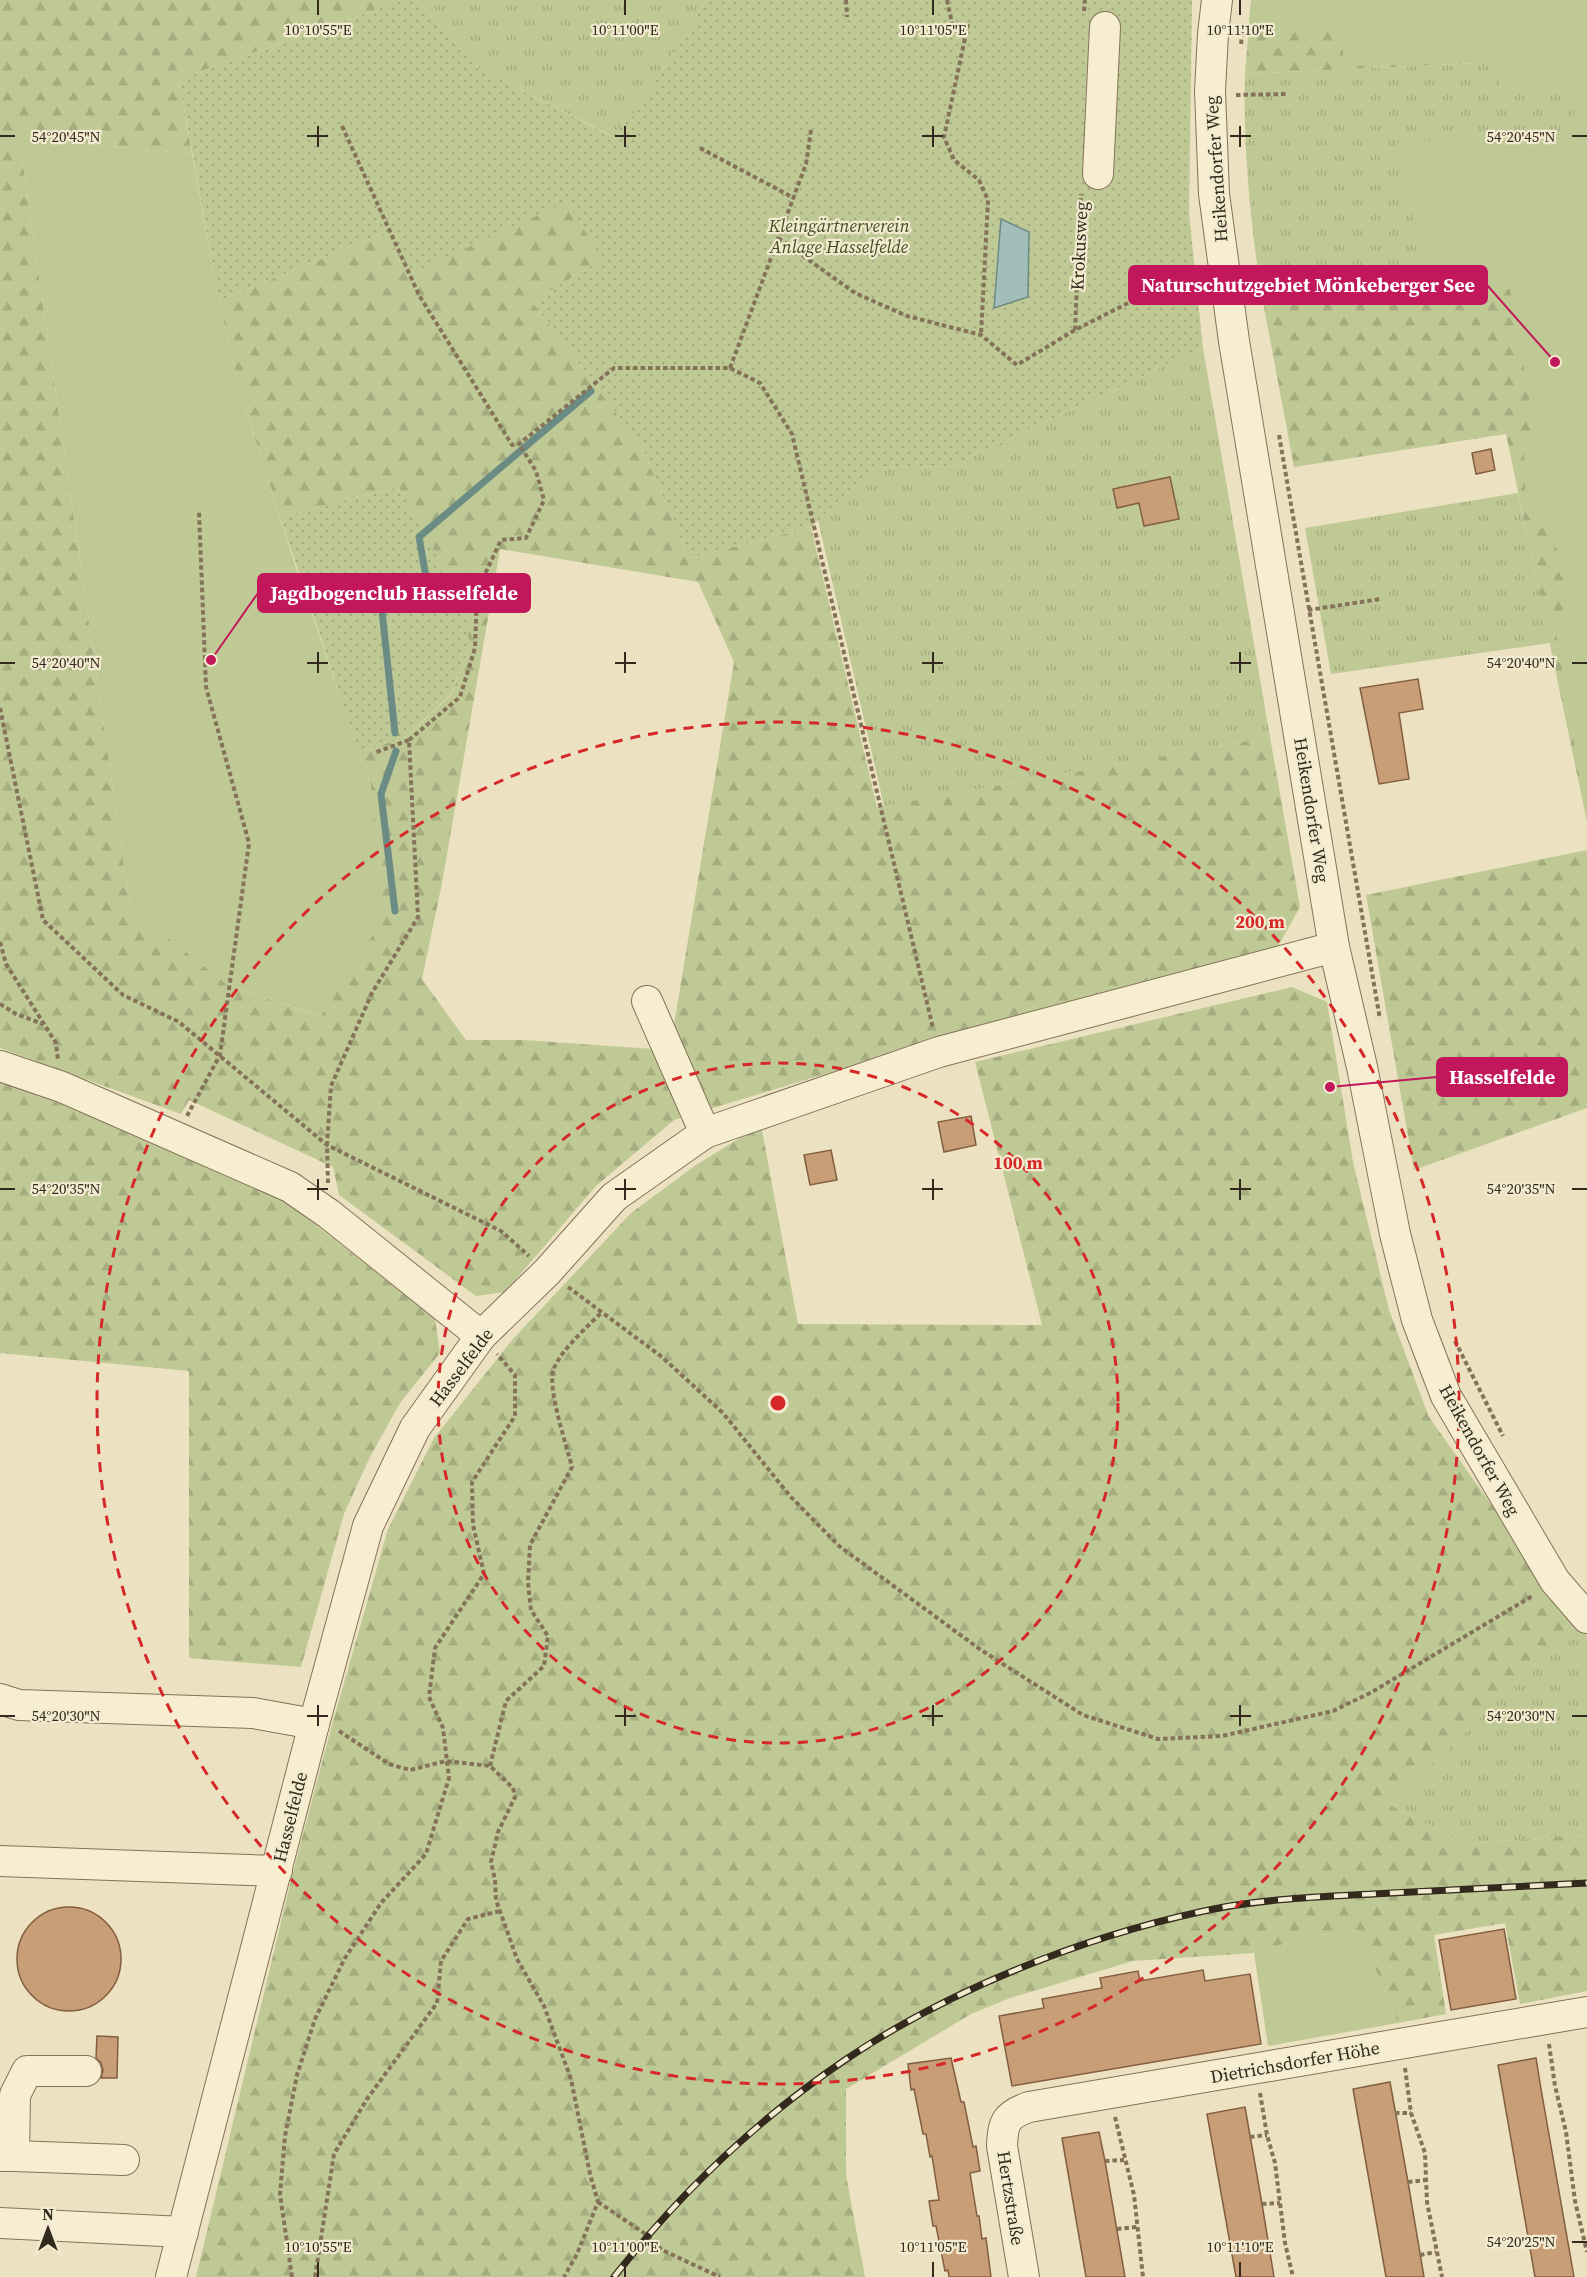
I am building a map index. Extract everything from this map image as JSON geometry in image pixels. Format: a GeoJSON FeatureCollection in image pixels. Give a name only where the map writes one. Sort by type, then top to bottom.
{"type":"FeatureCollection","features":[{"type":"Feature","properties":{"kind":"street","name":"Heikendorfer Weg"},"geometry":{"type":"LineString","coordinates":[[1217,0],[1213,33],[1223,93],[1214,194],[1234,341],[1334,947],[1362,1067],[1395,1234],[1417,1320],[1446,1396],[1556,1581],[1587,1618]]}},
{"type":"Feature","properties":{"kind":"street"},"geometry":{"type":"LineString","coordinates":[[1098,174],[1105,27]]}},
{"type":"Feature","properties":{"kind":"street","name":"Hasselfelde"},"geometry":{"type":"LineString","coordinates":[[171,2277],[314,1724],[368,1526],[415,1428],[481,1336],[547,1272],[614,1197],[705,1133],[939,1052],[1334,947]]}},
{"type":"Feature","properties":{"kind":"street"},"geometry":{"type":"LineString","coordinates":[[646,1001],[705,1133]]}},
{"type":"Feature","properties":{"kind":"street"},"geometry":{"type":"LineString","coordinates":[[0,1066],[62,1087],[290,1187],[329,1214],[481,1336]]}},
{"type":"Feature","properties":{"kind":"street"},"geometry":{"type":"LineString","coordinates":[[0,1699],[19,1705],[254,1713],[314,1724]]}},
{"type":"Feature","properties":{"kind":"street"},"geometry":{"type":"LineString","coordinates":[[0,1861],[276,1871]]}},
{"type":"Feature","properties":{"kind":"street","name":"Dietrichsdorfer Höhe"},"geometry":{"type":"LineString","coordinates":[[1007,2119],[1015,2112],[1029,2106],[1587,2012]]}},
{"type":"Feature","properties":{"kind":"street"},"geometry":{"type":"LineString","coordinates":[[86,2071],[27,2071],[15,2095],[7,2156],[123,2160]]}},
{"type":"Feature","properties":{"kind":"street","name":"Hertzstraße"},"geometry":{"type":"LineString","coordinates":[[1007,2119],[1002,2131],[1002,2146],[1024,2277]]}},
{"type":"Feature","properties":{"kind":"street"},"geometry":{"type":"LineString","coordinates":[[0,2223],[183,2232]]}},
{"type":"Feature","properties":{"kind":"path"},"geometry":{"type":"LineString","coordinates":[[846,0],[847,17]]}},
{"type":"Feature","properties":{"kind":"path"},"geometry":{"type":"LineString","coordinates":[[947,0],[952,23]]}},
{"type":"Feature","properties":{"kind":"path"},"geometry":{"type":"LineString","coordinates":[[968,24],[944,137],[954,160],[979,180],[988,200],[981,335]]}},
{"type":"Feature","properties":{"kind":"path"},"geometry":{"type":"LineString","coordinates":[[1241,47],[1243,24]]}},
{"type":"Feature","properties":{"kind":"path"},"geometry":{"type":"LineString","coordinates":[[1223,93],[1286,94]]}},
{"type":"Feature","properties":{"kind":"path"},"geometry":{"type":"LineString","coordinates":[[1223,93],[1236,106]]}},
{"type":"Feature","properties":{"kind":"path"},"geometry":{"type":"LineString","coordinates":[[342,126],[419,295],[512,445],[522,447],[536,471],[544,500],[526,538],[501,540],[477,591],[475,648],[460,697],[409,740],[374,753]]}},
{"type":"Feature","properties":{"kind":"path"},"geometry":{"type":"LineString","coordinates":[[730,368],[806,164],[811,130]]}},
{"type":"Feature","properties":{"kind":"path"},"geometry":{"type":"LineString","coordinates":[[700,148],[794,198]]}},
{"type":"Feature","properties":{"kind":"path","name":"Krokusweg"},"geometry":{"type":"LineString","coordinates":[[1074,330],[1082,187],[1098,174]]}},
{"type":"Feature","properties":{"kind":"path"},"geometry":{"type":"LineString","coordinates":[[778,238],[855,294],[907,316],[981,335],[1017,365],[1074,330],[1132,302],[1206,301]]}},
{"type":"Feature","properties":{"kind":"path"},"geometry":{"type":"LineString","coordinates":[[522,447],[614,368],[730,368],[760,383],[792,434],[939,1052]]}},
{"type":"Feature","properties":{"kind":"path"},"geometry":{"type":"LineString","coordinates":[[1277,424],[1381,1027]]}},
{"type":"Feature","properties":{"kind":"path"},"geometry":{"type":"LineString","coordinates":[[175,1137],[220,1055],[249,843],[206,687],[200,512]]}},
{"type":"Feature","properties":{"kind":"path"},"geometry":{"type":"LineString","coordinates":[[1309,610],[1381,598]]}},
{"type":"Feature","properties":{"kind":"path"},"geometry":{"type":"LineString","coordinates":[[0,708],[43,920],[123,995],[179,1022],[327,1145],[501,1231],[547,1272],[662,1357],[723,1413],[790,1496],[839,1546],[981,1650],[1083,1715],[1158,1738],[1222,1736],[1333,1711],[1372,1692],[1556,1581]]}},
{"type":"Feature","properties":{"kind":"path"},"geometry":{"type":"LineString","coordinates":[[329,1214],[327,1145],[331,1086],[372,993],[418,917],[409,740]]}},
{"type":"Feature","properties":{"kind":"path"},"geometry":{"type":"LineString","coordinates":[[0,942],[6,964],[56,1043],[62,1087]]}},
{"type":"Feature","properties":{"kind":"path"},"geometry":{"type":"LineString","coordinates":[[0,1004],[16,1014],[44,1024]]}},
{"type":"Feature","properties":{"kind":"path"},"geometry":{"type":"LineString","coordinates":[[490,1766],[506,1701],[544,1666],[548,1636],[531,1610],[528,1583],[530,1545],[572,1467],[553,1392],[553,1369],[574,1340],[602,1312]]}},
{"type":"Feature","properties":{"kind":"path"},"geometry":{"type":"LineString","coordinates":[[292,2277],[280,2194],[285,2136],[297,2075],[315,2019],[345,1958],[381,1903],[426,1854],[449,1778],[442,1728],[429,1697],[435,1648],[484,1574],[473,1525],[472,1482],[515,1416],[515,1375],[481,1336]]}},
{"type":"Feature","properties":{"kind":"path"},"geometry":{"type":"LineString","coordinates":[[1454,1339],[1508,1446]]}},
{"type":"Feature","properties":{"kind":"path"},"geometry":{"type":"LineString","coordinates":[[314,1724],[342,1732],[388,1764],[410,1770],[446,1761],[490,1766],[513,1788],[515,1797],[498,1832],[491,1862],[500,1911],[517,1959],[544,2006],[572,2079],[590,2174],[598,2202],[577,2254],[564,2277]]}},
{"type":"Feature","properties":{"kind":"path"},"geometry":{"type":"LineString","coordinates":[[315,2277],[334,2154],[367,2098],[437,2003],[441,1961],[468,1919],[500,1911]]}},
{"type":"Feature","properties":{"kind":"path"},"geometry":{"type":"LineString","coordinates":[[1546,2019],[1555,2086],[1566,2132],[1567,2154],[1575,2201],[1587,2252]]}},
{"type":"Feature","properties":{"kind":"path"},"geometry":{"type":"LineString","coordinates":[[1402,2044],[1411,2113],[1425,2153],[1426,2202],[1442,2277]]}},
{"type":"Feature","properties":{"kind":"path"},"geometry":{"type":"LineString","coordinates":[[1256,2068],[1267,2135],[1275,2163],[1285,2243],[1293,2276],[1287,2277]]}},
{"type":"Feature","properties":{"kind":"path"},"geometry":{"type":"LineString","coordinates":[[1110,2093],[1134,2195],[1143,2277]]}},
{"type":"Feature","properties":{"kind":"path"},"geometry":{"type":"LineString","coordinates":[[1395,2113],[1411,2113]]}},
{"type":"Feature","properties":{"kind":"path"},"geometry":{"type":"LineString","coordinates":[[1250,2137],[1267,2135]]}},
{"type":"Feature","properties":{"kind":"path"},"geometry":{"type":"LineString","coordinates":[[1105,2162],[1124,2160]]}},
{"type":"Feature","properties":{"kind":"path"},"geometry":{"type":"LineString","coordinates":[[1408,2182],[1426,2180]]}},
{"type":"Feature","properties":{"kind":"path"},"geometry":{"type":"LineString","coordinates":[[598,2202],[647,2235],[662,2250],[720,2277]]}},
{"type":"Feature","properties":{"kind":"path"},"geometry":{"type":"LineString","coordinates":[[1262,2204],[1280,2203]]}},
{"type":"Feature","properties":{"kind":"path"},"geometry":{"type":"LineString","coordinates":[[1117,2229],[1137,2227]]}},
{"type":"Feature","properties":{"kind":"path"},"geometry":{"type":"LineString","coordinates":[[1420,2255],[1436,2252]]}},
{"type":"Feature","properties":{"kind":"green space"},"geometry":{"type":"Polygon","coordinates":[[[0,0],[404,0],[179,79],[192,154],[19,137],[130,907],[229,986],[320,1016],[371,786],[359,752],[406,737],[451,695],[470,646],[399,487],[280,517],[242,398],[219,301],[383,233],[408,275],[566,201],[604,259],[532,301],[643,449],[689,558],[811,527],[877,807],[1270,737],[1300,907],[1276,950],[950,1036],[674,1120],[596,1186],[505,1292],[476,1296],[339,1195],[333,1167],[189,1100],[181,1114],[0,1048],[0,0]],[[500,549],[442,883],[422,979],[466,1040],[524,1040],[668,1050],[734,662],[698,582],[500,549]]]}},
{"type":"Feature","properties":{"kind":"green space","name":"Kleingärtnerverein Anlage Hasselfelde"},"geometry":{"type":"Polygon","coordinates":[[[404,0],[416,0],[480,69],[611,136],[634,115],[707,0],[1192,0],[1189,214],[1203,348],[951,466],[874,468],[811,527],[689,558],[643,449],[532,301],[603,259],[566,202],[408,275],[383,233],[219,301],[179,79],[404,0]]]}},
{"type":"Feature","properties":{"kind":"green space"},"geometry":{"type":"Polygon","coordinates":[[[416,0],[707,0],[634,115],[612,136],[480,69],[416,0]]]}},
{"type":"Feature","properties":{"kind":"green space"},"geometry":{"type":"Polygon","coordinates":[[[1251,0],[1587,0],[1573,86],[1501,92],[1497,62],[1245,74],[1251,0]]]}},
{"type":"Feature","properties":{"kind":"green space"},"geometry":{"type":"Polygon","coordinates":[[[1251,0],[1587,0],[1587,798],[1584,799],[1553,616],[1573,609],[1570,585],[1558,551],[1525,494],[1524,435],[1535,431],[1510,289],[1422,293],[1411,206],[1396,143],[1574,133],[1573,87],[1501,92],[1497,62],[1345,66],[1340,32],[1248,33],[1251,0]]]}},
{"type":"Feature","properties":{"kind":"green space"},"geometry":{"type":"Polygon","coordinates":[[[1498,62],[1501,92],[1573,86],[1587,264],[1422,293],[1260,286],[1248,181],[1245,74],[1498,62]]]}},
{"type":"Feature","properties":{"kind":"green space"},"geometry":{"type":"Polygon","coordinates":[[[19,137],[192,154],[219,301],[242,398],[296,568],[371,786],[383,919],[321,1016],[229,986],[130,907],[19,137]]]}},
{"type":"Feature","properties":{"kind":"green space"},"geometry":{"type":"Polygon","coordinates":[[[1587,264],[1587,822],[1506,434],[1294,467],[1260,286],[1422,293],[1536,267],[1587,264]]]}},
{"type":"Feature","properties":{"kind":"green space"},"geometry":{"type":"Polygon","coordinates":[[[1203,348],[1270,737],[884,806],[818,520],[874,468],[951,466],[1203,348]]]}},
{"type":"Feature","properties":{"kind":"green space"},"geometry":{"type":"Polygon","coordinates":[[[399,487],[463,604],[470,646],[451,694],[406,737],[359,752],[280,517],[399,487]]]}},
{"type":"Feature","properties":{"kind":"green space"},"geometry":{"type":"Polygon","coordinates":[[[1518,493],[1550,643],[1331,674],[1305,528],[1518,493]]]}},
{"type":"Feature","properties":{"kind":"green space"},"geometry":{"type":"Polygon","coordinates":[[[1587,850],[1587,1108],[1414,1170],[1366,895],[1587,850]]]}},
{"type":"Feature","properties":{"kind":"green space"},"geometry":{"type":"Polygon","coordinates":[[[1292,987],[1327,1002],[1353,1162],[1389,1310],[1429,1417],[1576,1624],[1390,1805],[1464,1844],[1587,1835],[1587,1991],[1520,2004],[1505,1923],[1434,1935],[1446,2014],[1398,2023],[1359,1930],[1311,1936],[1254,1953],[1133,1961],[1010,1998],[971,2014],[846,2089],[846,2175],[865,2277],[196,2277],[292,1876],[388,1529],[434,1438],[513,1339],[631,1213],[696,1165],[761,1125],[798,1324],[1042,1325],[975,1062],[1292,987]]]}},
{"type":"Feature","properties":{"kind":"green space"},"geometry":{"type":"Polygon","coordinates":[[[0,1082],[56,1102],[283,1199],[435,1319],[440,1353],[400,1403],[370,1457],[344,1514],[301,1667],[189,1658],[189,1371],[0,1353],[0,1082]]]}},
{"type":"Feature","properties":{"kind":"green space"},"geometry":{"type":"Polygon","coordinates":[[[1576,1624],[1587,1636],[1587,1835],[1464,1844],[1390,1805],[1576,1624]]]}},
{"type":"Feature","properties":{"kind":"green space"},"geometry":{"type":"Polygon","coordinates":[[[1359,1930],[1398,2023],[1268,2046],[1254,1953],[1311,1936],[1359,1930]]]}},
{"type":"Feature","properties":{"kind":"water"},"geometry":{"type":"Polygon","coordinates":[[[1001,219],[1029,232],[1028,297],[994,308],[1001,219]]]}},
{"type":"Feature","properties":{"kind":"building"},"geometry":{"type":"Polygon","coordinates":[[[1491,449],[1495,470],[1476,474],[1472,453],[1491,449]]]}},
{"type":"Feature","properties":{"kind":"building"},"geometry":{"type":"Polygon","coordinates":[[[1170,477],[1179,519],[1144,526],[1139,503],[1117,508],[1113,489],[1170,477]]]}},
{"type":"Feature","properties":{"kind":"building"},"geometry":{"type":"Polygon","coordinates":[[[1418,679],[1423,709],[1399,713],[1409,779],[1379,784],[1360,688],[1418,679]]]}},
{"type":"Feature","properties":{"kind":"building"},"geometry":{"type":"Polygon","coordinates":[[[971,1116],[976,1145],[944,1152],[938,1122],[971,1116]]]}},
{"type":"Feature","properties":{"kind":"building"},"geometry":{"type":"Polygon","coordinates":[[[831,1150],[837,1180],[810,1185],[804,1155],[831,1150]]]}},
{"type":"Feature","properties":{"kind":"building"},"geometry":{"type":"Polygon","coordinates":[[[69,1907],[89,1911],[106,1922],[117,1939],[121,1959],[117,1979],[106,1996],[89,2007],[69,2011],[49,2007],[32,1996],[21,1979],[17,1959],[21,1939],[32,1922],[49,1911],[69,1907]]]}},
{"type":"Feature","properties":{"kind":"building"},"geometry":{"type":"Polygon","coordinates":[[[1504,1929],[1516,1999],[1451,2010],[1439,1940],[1504,1929]]]}},
{"type":"Feature","properties":{"kind":"building"},"geometry":{"type":"Polygon","coordinates":[[[1203,1970],[1205,1981],[1250,1974],[1261,2044],[1012,2086],[999,2016],[1044,2008],[1042,1999],[1102,1988],[1100,1978],[1138,1971],[1140,1981],[1203,1970]]]}},
{"type":"Feature","properties":{"kind":"building"},"geometry":{"type":"Polygon","coordinates":[[[97,2036],[118,2037],[117,2078],[101,2078],[103,2070],[96,2058],[97,2036]]]}},
{"type":"Feature","properties":{"kind":"building"},"geometry":{"type":"Polygon","coordinates":[[[951,2058],[961,2102],[964,2102],[973,2147],[976,2146],[980,2171],[970,2173],[982,2239],[986,2238],[991,2277],[949,2277],[948,2270],[945,2271],[936,2226],[933,2226],[929,2201],[939,2200],[932,2156],[930,2157],[926,2134],[923,2134],[914,2089],[911,2090],[908,2064],[951,2058]]]}},
{"type":"Feature","properties":{"kind":"building"},"geometry":{"type":"Polygon","coordinates":[[[1536,2058],[1574,2277],[1535,2277],[1498,2065],[1536,2058]]]}},
{"type":"Feature","properties":{"kind":"building"},"geometry":{"type":"Polygon","coordinates":[[[1390,2082],[1424,2277],[1386,2277],[1353,2089],[1390,2082]]]}},
{"type":"Feature","properties":{"kind":"building"},"geometry":{"type":"Polygon","coordinates":[[[1245,2107],[1274,2277],[1236,2277],[1207,2114],[1245,2107]]]}},
{"type":"Feature","properties":{"kind":"building"},"geometry":{"type":"Polygon","coordinates":[[[1099,2132],[1125,2277],[1086,2277],[1062,2138],[1099,2132]]]}},
{"type":"Feature","properties":{"kind":"waterway"},"geometry":{"type":"LineString","coordinates":[[395,733],[382,611],[426,577],[419,537],[591,391]]}},
{"type":"Feature","properties":{"kind":"waterway"},"geometry":{"type":"LineString","coordinates":[[395,911],[381,794],[396,751]]}},
{"type":"Feature","properties":{"kind":"railway"},"geometry":{"type":"LineString","coordinates":[[614,2277],[665,2216],[693,2187],[781,2107],[845,2060],[885,2035],[972,1989],[1018,1969],[1111,1935],[1204,1911],[1246,1904],[1331,1896],[1587,1883]]}},
{"type":"Feature","properties":{"kind":"place","name":"Naturschutzgebiet Mönkeberger See"},"geometry":{"type":"Point","coordinates":[1555,362]}},
{"type":"Feature","properties":{"kind":"place","name":"Jagdbogenclub Hasselfelde"},"geometry":{"type":"Point","coordinates":[211,660]}},
{"type":"Feature","properties":{"kind":"place","name":"Hasselfelde"},"geometry":{"type":"Point","coordinates":[1330,1087]}}]}
